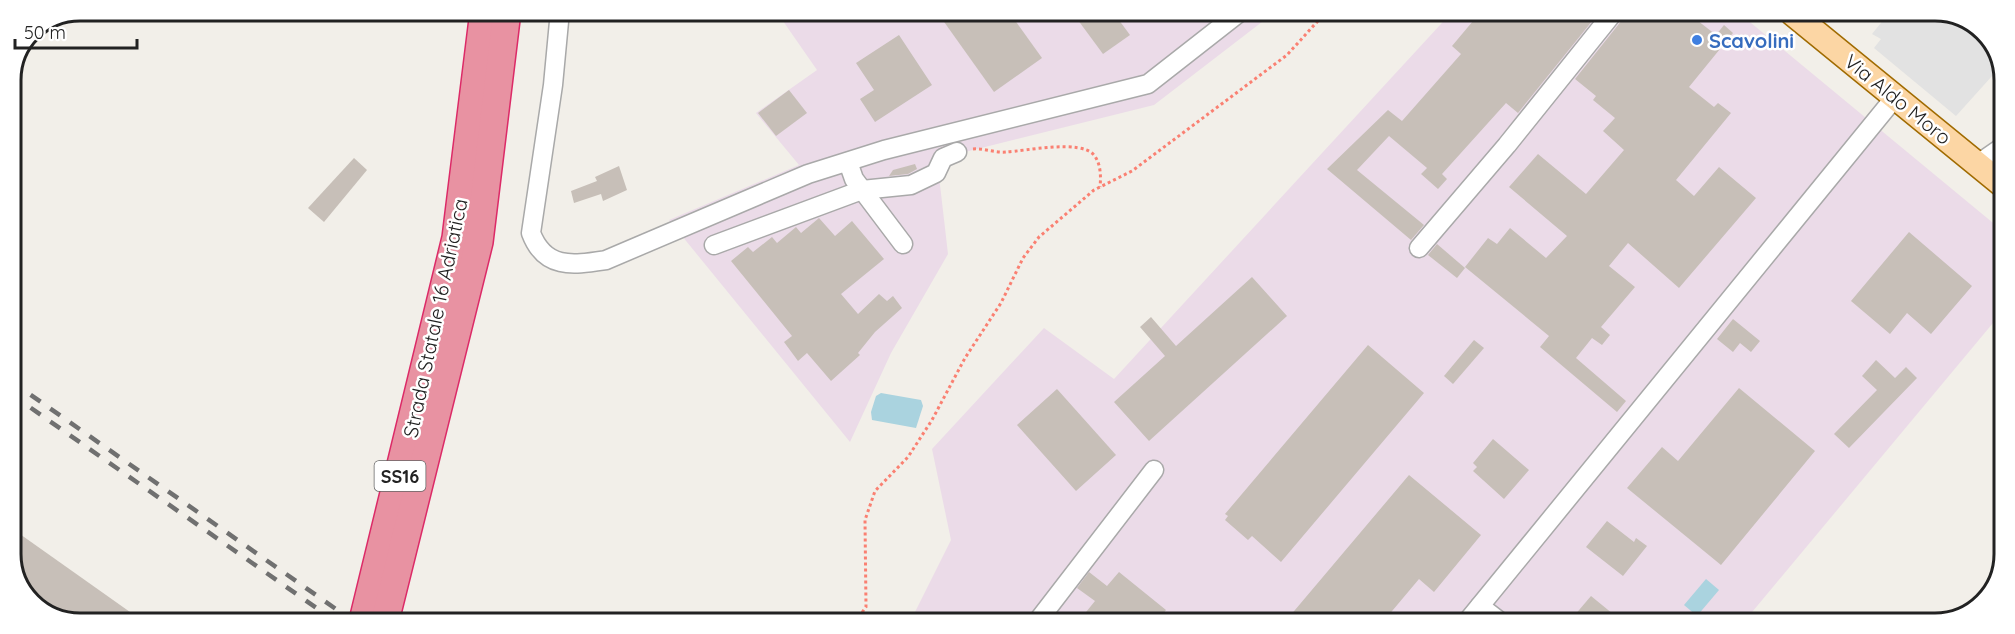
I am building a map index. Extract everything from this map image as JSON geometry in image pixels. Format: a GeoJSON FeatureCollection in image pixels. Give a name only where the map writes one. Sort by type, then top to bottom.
{"type":"FeatureCollection","features":[{"type":"Feature","properties":{"kind":"highway","name":"Strada Statale 16 Adriatica"},"geometry":{"type":"LineString","coordinates":[[474,199],[483,21]]}},
{"type":"Feature","properties":{"kind":"highway","name":"Strada Statale 16 Adriatica"},"geometry":{"type":"LineString","coordinates":[[387,613],[446,331],[468,240],[505,21]]}},
{"type":"Feature","properties":{"kind":"highway","name":"Strada Statale 16 Adriatica"},"geometry":{"type":"LineString","coordinates":[[365,613],[446,331]]}},
{"type":"Feature","properties":{"kind":"main road","name":"Via Aldo Moro"},"geometry":{"type":"LineString","coordinates":[[1802,21],[1994,178]]}},
{"type":"Feature","properties":{"kind":"street"},"geometry":{"type":"LineString","coordinates":[[559,21],[553,85],[531,233],[537,249],[552,260],[576,265],[606,260],[781,184],[884,150],[1148,84],[1228,21]]}},
{"type":"Feature","properties":{"kind":"street"},"geometry":{"type":"LineString","coordinates":[[1419,248],[1507,145],[1606,21]]}},
{"type":"Feature","properties":{"kind":"street"},"geometry":{"type":"LineString","coordinates":[[1474,613],[1896,96]]}},
{"type":"Feature","properties":{"kind":"street"},"geometry":{"type":"LineString","coordinates":[[714,245],[862,190],[911,185],[936,172],[943,158],[957,152]]}},
{"type":"Feature","properties":{"kind":"street"},"geometry":{"type":"LineString","coordinates":[[1978,164],[1994,153]]}},
{"type":"Feature","properties":{"kind":"street"},"geometry":{"type":"LineString","coordinates":[[848,162],[854,179],[903,244]]}},
{"type":"Feature","properties":{"kind":"street"},"geometry":{"type":"LineString","coordinates":[[1044,613],[1154,470]]}},
{"type":"Feature","properties":{"kind":"street"},"geometry":{"type":"LineString","coordinates":[[1480,606],[1489,613]]}},
{"type":"Feature","properties":{"kind":"path"},"geometry":{"type":"LineString","coordinates":[[862,613],[866,607],[865,520],[875,491],[908,457],[932,420],[965,358],[1002,303],[1023,258],[1039,237],[1100,187],[1132,171],[1287,55],[1318,21]]}},
{"type":"Feature","properties":{"kind":"path"},"geometry":{"type":"LineString","coordinates":[[957,152],[976,148],[1001,153],[1063,146],[1085,149],[1095,155],[1101,172],[1100,187]]}},
{"type":"Feature","properties":{"kind":"shaded area"},"geometry":{"type":"Polygon","coordinates":[[[783,21],[1263,21],[1154,105],[937,159],[948,254],[891,353],[850,442],[669,220],[799,165],[756,113],[817,70],[783,21]]]}},
{"type":"Feature","properties":{"kind":"shaded area"},"geometry":{"type":"Polygon","coordinates":[[[1444,21],[1749,21],[1994,224],[1994,322],[1751,613],[914,613],[951,540],[932,449],[1044,328],[1114,379],[1444,21]]]}},
{"type":"Feature","properties":{"kind":"shaded area"},"geometry":{"type":"Polygon","coordinates":[[[1883,21],[1950,23],[1968,31],[1982,44],[1991,61],[1994,74],[1956,116],[1874,48],[1881,39],[1872,34],[1883,21]]]}},
{"type":"Feature","properties":{"kind":"water"},"geometry":{"type":"Polygon","coordinates":[[[881,393],[921,400],[923,406],[916,428],[872,420],[871,412],[876,396],[881,393]]]}},
{"type":"Feature","properties":{"kind":"water"},"geometry":{"type":"Polygon","coordinates":[[[1706,579],[1719,590],[1700,613],[1693,613],[1684,605],[1706,579]]]}},
{"type":"Feature","properties":{"kind":"building"},"geometry":{"type":"Polygon","coordinates":[[[943,21],[1015,21],[1042,58],[994,92],[943,21]]]}},
{"type":"Feature","properties":{"kind":"building"},"geometry":{"type":"Polygon","coordinates":[[[1079,21],[1120,21],[1130,35],[1103,54],[1079,21]]]}},
{"type":"Feature","properties":{"kind":"building"},"geometry":{"type":"Polygon","coordinates":[[[1473,21],[1592,21],[1518,113],[1506,103],[1442,174],[1447,179],[1438,189],[1421,174],[1427,168],[1389,136],[1357,170],[1424,225],[1411,240],[1327,169],[1388,110],[1402,121],[1461,54],[1452,46],[1473,21]]]}},
{"type":"Feature","properties":{"kind":"building"},"geometry":{"type":"Polygon","coordinates":[[[1621,21],[1698,21],[1716,35],[1724,25],[1733,33],[1689,87],[1714,107],[1718,103],[1731,113],[1676,180],[1694,196],[1719,167],[1756,198],[1679,288],[1628,243],[1609,266],[1635,287],[1601,327],[1610,335],[1602,345],[1592,338],[1576,358],[1626,401],[1617,412],[1540,347],[1549,336],[1465,267],[1488,238],[1497,244],[1510,228],[1546,258],[1567,236],[1509,187],[1538,154],[1586,194],[1624,150],[1603,131],[1615,118],[1593,100],[1596,96],[1575,79],[1621,21]]]}},
{"type":"Feature","properties":{"kind":"building"},"geometry":{"type":"Polygon","coordinates":[[[899,35],[932,85],[875,122],[860,99],[874,90],[856,63],[899,35]]]}},
{"type":"Feature","properties":{"kind":"building"},"geometry":{"type":"Polygon","coordinates":[[[789,90],[807,113],[776,136],[758,113],[789,90]]]}},
{"type":"Feature","properties":{"kind":"building"},"geometry":{"type":"Polygon","coordinates":[[[354,158],[367,170],[324,222],[308,208],[354,158]]]}},
{"type":"Feature","properties":{"kind":"building"},"geometry":{"type":"Polygon","coordinates":[[[915,164],[917,169],[908,174],[889,176],[893,170],[915,164]]]}},
{"type":"Feature","properties":{"kind":"building"},"geometry":{"type":"Polygon","coordinates":[[[619,166],[627,190],[603,201],[601,194],[574,203],[571,191],[597,181],[595,177],[619,166]]]}},
{"type":"Feature","properties":{"kind":"building"},"geometry":{"type":"Polygon","coordinates":[[[819,218],[835,236],[852,221],[884,259],[841,294],[858,314],[879,294],[887,301],[893,296],[902,308],[875,332],[858,353],[860,355],[831,381],[807,353],[798,361],[784,342],[792,336],[731,261],[748,247],[753,252],[772,237],[777,243],[796,227],[801,233],[819,218]]]}},
{"type":"Feature","properties":{"kind":"building"},"geometry":{"type":"Polygon","coordinates":[[[1909,232],[1972,286],[1931,334],[1907,313],[1890,334],[1851,301],[1909,232]]]}},
{"type":"Feature","properties":{"kind":"building"},"geometry":{"type":"Polygon","coordinates":[[[1437,244],[1465,268],[1457,278],[1428,255],[1437,244]]]}},
{"type":"Feature","properties":{"kind":"building"},"geometry":{"type":"Polygon","coordinates":[[[1252,277],[1287,316],[1149,441],[1114,402],[1165,356],[1140,327],[1151,317],[1176,346],[1252,277]]]}},
{"type":"Feature","properties":{"kind":"building"},"geometry":{"type":"Polygon","coordinates":[[[1733,319],[1760,341],[1751,352],[1740,343],[1733,352],[1717,339],[1733,319]]]}},
{"type":"Feature","properties":{"kind":"building"},"geometry":{"type":"Polygon","coordinates":[[[1474,340],[1484,348],[1453,384],[1444,376],[1474,340]]]}},
{"type":"Feature","properties":{"kind":"building"},"geometry":{"type":"Polygon","coordinates":[[[1368,345],[1424,393],[1281,562],[1252,536],[1248,540],[1225,520],[1228,516],[1225,514],[1368,345]]]}},
{"type":"Feature","properties":{"kind":"building"},"geometry":{"type":"Polygon","coordinates":[[[1876,360],[1895,378],[1906,367],[1917,378],[1849,448],[1834,434],[1877,390],[1862,376],[1876,360]]]}},
{"type":"Feature","properties":{"kind":"building"},"geometry":{"type":"Polygon","coordinates":[[[1739,388],[1815,451],[1721,565],[1627,488],[1662,447],[1678,461],[1739,388]]]}},
{"type":"Feature","properties":{"kind":"building"},"geometry":{"type":"Polygon","coordinates":[[[1057,389],[1116,455],[1076,491],[1017,425],[1057,389]]]}},
{"type":"Feature","properties":{"kind":"building"},"geometry":{"type":"Polygon","coordinates":[[[1493,439],[1529,470],[1504,499],[1473,471],[1477,467],[1473,463],[1493,439]]]}},
{"type":"Feature","properties":{"kind":"building"},"geometry":{"type":"Polygon","coordinates":[[[1409,475],[1481,535],[1434,592],[1419,579],[1390,613],[1292,613],[1409,475]]]}},
{"type":"Feature","properties":{"kind":"building"},"geometry":{"type":"Polygon","coordinates":[[[1607,521],[1634,542],[1636,538],[1647,546],[1623,576],[1586,547],[1607,521]]]}},
{"type":"Feature","properties":{"kind":"building"},"geometry":{"type":"Polygon","coordinates":[[[21,535],[130,612],[80,613],[65,611],[47,603],[33,590],[23,569],[21,535]]]}},
{"type":"Feature","properties":{"kind":"building"},"geometry":{"type":"Polygon","coordinates":[[[1089,572],[1107,586],[1119,572],[1166,610],[1164,613],[1085,613],[1095,601],[1077,588],[1089,572]]]}},
{"type":"Feature","properties":{"kind":"building"},"geometry":{"type":"Polygon","coordinates":[[[1591,596],[1612,613],[1577,613],[1591,596]]]}},
{"type":"Feature","properties":{"kind":"railway"},"geometry":{"type":"LineString","coordinates":[[21,388],[342,613]]}},
{"type":"Feature","properties":{"kind":"railway"},"geometry":{"type":"LineString","coordinates":[[21,401],[324,613]]}},
{"type":"Feature","properties":{"kind":"place","name":"Scavolini"},"geometry":{"type":"Point","coordinates":[1697,40]}}]}
